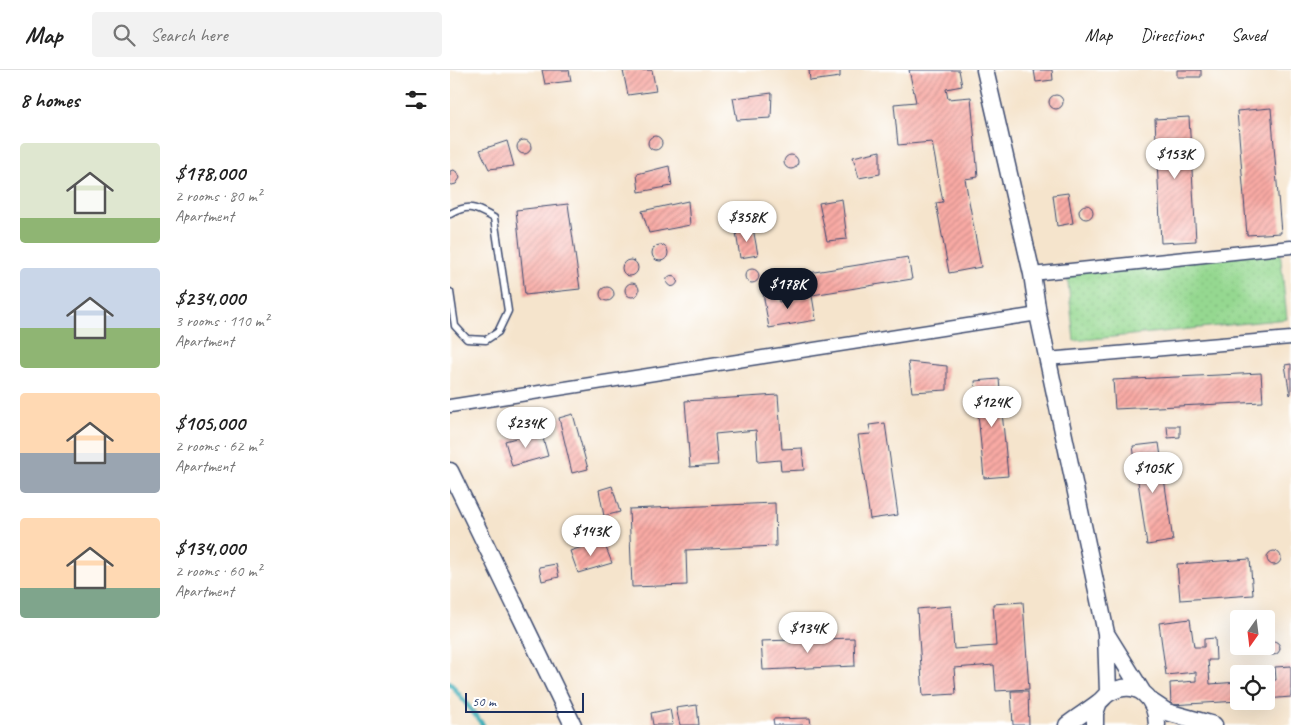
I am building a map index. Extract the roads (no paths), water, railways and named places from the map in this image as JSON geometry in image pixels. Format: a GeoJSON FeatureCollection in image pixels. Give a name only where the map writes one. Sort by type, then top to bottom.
{"type":"FeatureCollection","features":[{"type":"Feature","properties":{"kind":"street"},"geometry":{"type":"LineString","coordinates":[[985,70],[1032,274],[1047,359],[1106,633],[1104,697],[1095,713],[1095,725]]}},
{"type":"Feature","properties":{"kind":"street"},"geometry":{"type":"LineString","coordinates":[[1032,274],[1291,247]]}},
{"type":"Feature","properties":{"kind":"street"},"geometry":{"type":"LineString","coordinates":[[450,406],[1038,314]]}},
{"type":"Feature","properties":{"kind":"street"},"geometry":{"type":"LineString","coordinates":[[1047,359],[1291,338]]}},
{"type":"Feature","properties":{"kind":"street"},"geometry":{"type":"LineString","coordinates":[[450,471],[573,725]]}},
{"type":"Feature","properties":{"kind":"street"},"geometry":{"type":"LineString","coordinates":[[1106,633],[1157,713],[1157,725]]}},
{"type":"Feature","properties":{"kind":"street"},"geometry":{"type":"LineString","coordinates":[[1067,725],[1104,697],[1120,688],[1132,688],[1148,697],[1167,712],[1214,725]]}},
{"type":"Feature","properties":{"kind":"lane"},"geometry":{"type":"LineString","coordinates":[[450,214],[461,207],[475,208],[494,218],[508,311],[498,332],[486,340],[467,339],[455,326],[450,292]]}},
{"type":"Feature","properties":{"kind":"waterway"},"geometry":{"type":"LineString","coordinates":[[450,683],[483,725]]}}]}
